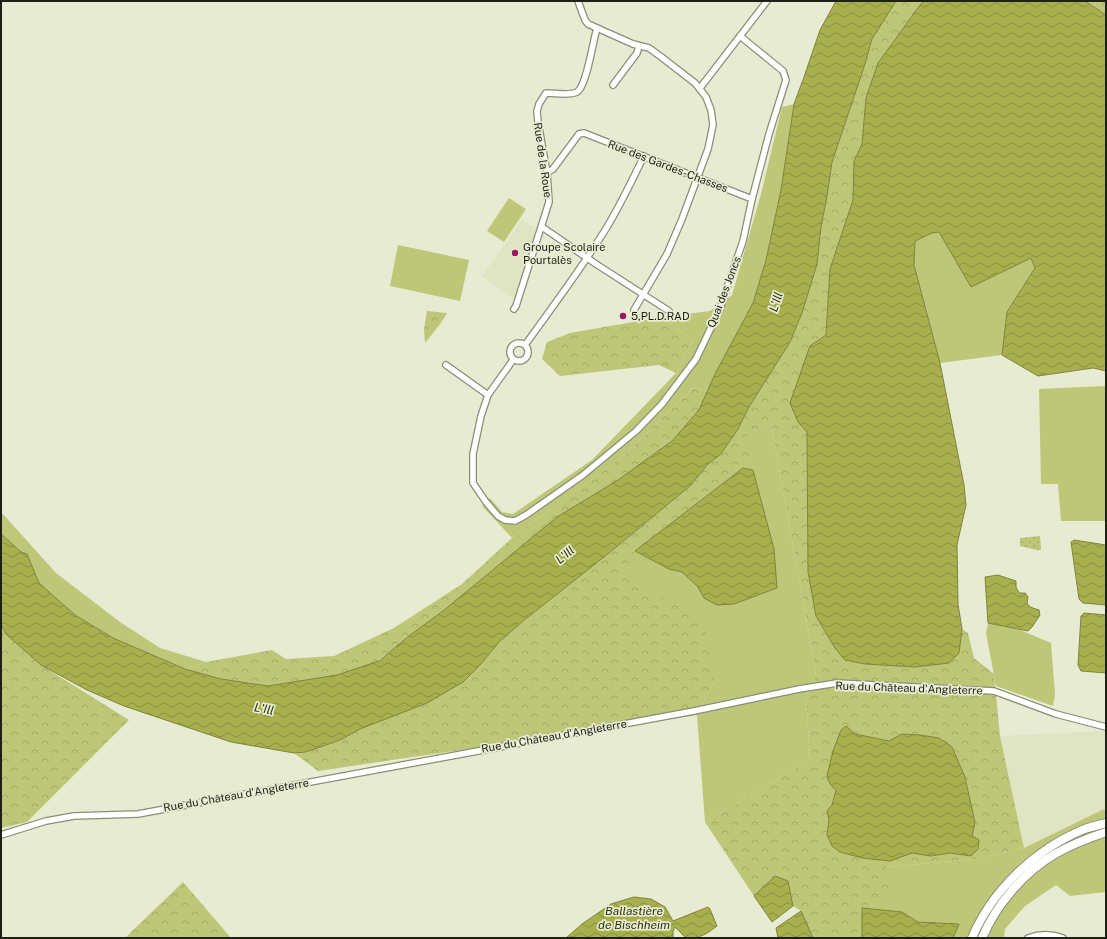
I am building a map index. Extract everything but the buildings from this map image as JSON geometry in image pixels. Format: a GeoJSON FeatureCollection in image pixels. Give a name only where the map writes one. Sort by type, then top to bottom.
{"type":"FeatureCollection","features":[{"type":"Feature","properties":{"kind":"main road"},"geometry":{"type":"LineString","coordinates":[[972,938],[988,908],[1024,866],[1046,849],[1067,837],[1084,829],[1106,823]]}},
{"type":"Feature","properties":{"kind":"main road"},"geometry":{"type":"LineString","coordinates":[[982,938],[994,915],[1007,897],[1036,867],[1054,854],[1076,842],[1106,832]]}},
{"type":"Feature","properties":{"kind":"street"},"geometry":{"type":"LineString","coordinates":[[578,1],[588,24],[639,46],[649,48],[695,83],[706,97],[711,110],[713,126],[708,149],[682,219],[667,254],[634,310]]}},
{"type":"Feature","properties":{"kind":"street"},"geometry":{"type":"LineString","coordinates":[[700,88],[767,1]]}},
{"type":"Feature","properties":{"kind":"street","name":"Rue de la Roue"},"geometry":{"type":"LineString","coordinates":[[514,309],[549,202],[547,173],[538,122],[537,111],[539,104],[546,93],[571,93],[581,88],[588,69],[596,28]]}},
{"type":"Feature","properties":{"kind":"street","name":"Quai des Joncs"},"geometry":{"type":"LineString","coordinates":[[488,395],[473,454],[473,483],[498,516],[505,520],[515,521],[583,475],[636,431],[662,404],[696,359],[719,311],[743,241],[769,134],[786,80],[783,71],[740,36]]}},
{"type":"Feature","properties":{"kind":"street"},"geometry":{"type":"LineString","coordinates":[[613,85],[637,53],[639,46]]}},
{"type":"Feature","properties":{"kind":"street","name":"Rue des Gardes-Chasses"},"geometry":{"type":"LineString","coordinates":[[547,173],[553,169],[579,134],[584,133],[752,199]]}},
{"type":"Feature","properties":{"kind":"street"},"geometry":{"type":"LineString","coordinates":[[525,345],[555,305],[608,226],[644,156]]}},
{"type":"Feature","properties":{"kind":"street"},"geometry":{"type":"LineString","coordinates":[[542,226],[587,258],[669,311]]}},
{"type":"Feature","properties":{"kind":"street"},"geometry":{"type":"LineString","coordinates":[[516,343],[525,345],[528,350],[526,358],[521,361],[513,360],[510,354],[512,346],[516,343]]}},
{"type":"Feature","properties":{"kind":"street"},"geometry":{"type":"LineString","coordinates":[[446,365],[488,395],[513,360]]}},
{"type":"Feature","properties":{"kind":"street","name":"Rue du Château d'Angleterre"},"geometry":{"type":"LineString","coordinates":[[1,835],[46,821],[74,816],[138,814],[837,683],[994,691],[1056,714],[1106,727]]}},
{"type":"Feature","properties":{"kind":"street"},"geometry":{"type":"LineString","coordinates":[[1028,938],[1035,936],[1055,935],[1062,938]]}},
{"type":"Feature","properties":{"kind":"shaded area","name":"Groupe Scolaire Pourtalès"},"geometry":{"type":"Polygon","coordinates":[[[522,220],[539,230],[516,301],[482,276],[522,220]]]}},
{"type":"Feature","properties":{"kind":"shaded area"},"geometry":{"type":"Polygon","coordinates":[[[1106,731],[1106,809],[1024,848],[1000,736],[1106,731]]]}},
{"type":"Feature","properties":{"kind":"green space"},"geometry":{"type":"Polygon","coordinates":[[[896,1],[924,1],[878,63],[866,98],[862,144],[854,161],[853,200],[830,269],[826,335],[810,346],[798,422],[807,432],[808,572],[845,660],[865,664],[915,667],[959,652],[962,629],[968,633],[974,658],[994,674],[1000,736],[1024,848],[975,859],[886,867],[892,899],[862,908],[862,938],[813,938],[801,911],[793,906],[788,881],[775,876],[754,896],[705,822],[810,760],[806,696],[816,674],[771,423],[747,434],[753,470],[743,468],[635,551],[622,573],[704,622],[714,682],[697,715],[318,771],[294,753],[306,752],[340,740],[360,729],[392,716],[480,665],[499,642],[691,485],[707,465],[721,454],[738,429],[749,407],[790,342],[802,313],[817,264],[821,227],[832,162],[872,39],[896,1]],[[846,726],[830,784],[836,790],[827,835],[840,852],[862,858],[890,861],[912,853],[931,856],[950,853],[971,856],[970,797],[965,777],[952,747],[939,738],[920,735],[902,734],[889,741],[855,734],[846,726]]]}},
{"type":"Feature","properties":{"kind":"green space"},"geometry":{"type":"Polygon","coordinates":[[[1086,1],[1106,1],[1106,15],[1086,1]]]}},
{"type":"Feature","properties":{"kind":"green space"},"geometry":{"type":"Polygon","coordinates":[[[794,104],[781,190],[766,260],[753,303],[715,374],[708,391],[693,388],[623,456],[512,538],[482,506],[490,498],[502,512],[513,514],[592,460],[676,373],[693,341],[662,317],[710,311],[732,295],[761,194],[782,107],[794,104]]]}},
{"type":"Feature","properties":{"kind":"green space"},"geometry":{"type":"Polygon","coordinates":[[[509,198],[526,209],[504,242],[487,231],[509,198]]]}},
{"type":"Feature","properties":{"kind":"green space"},"geometry":{"type":"Polygon","coordinates":[[[939,232],[972,286],[1031,258],[1035,268],[1007,312],[1002,355],[940,363],[914,265],[915,241],[932,233],[939,232]]]}},
{"type":"Feature","properties":{"kind":"green space"},"geometry":{"type":"Polygon","coordinates":[[[398,245],[469,260],[460,301],[390,286],[398,245]]]}},
{"type":"Feature","properties":{"kind":"green space"},"geometry":{"type":"Polygon","coordinates":[[[427,311],[447,313],[425,343],[424,329],[427,311]]]}},
{"type":"Feature","properties":{"kind":"green space"},"geometry":{"type":"Polygon","coordinates":[[[662,317],[693,341],[676,373],[659,365],[560,376],[542,359],[547,342],[570,333],[662,317]]]}},
{"type":"Feature","properties":{"kind":"green space"},"geometry":{"type":"Polygon","coordinates":[[[1106,386],[1106,521],[1061,521],[1058,484],[1041,484],[1039,389],[1106,386]]]}},
{"type":"Feature","properties":{"kind":"green space"},"geometry":{"type":"Polygon","coordinates":[[[693,388],[708,391],[699,410],[672,441],[618,480],[557,517],[443,611],[376,662],[337,675],[268,686],[221,679],[185,669],[206,662],[272,650],[286,659],[334,656],[394,628],[462,584],[512,538],[623,456],[693,388]]]}},
{"type":"Feature","properties":{"kind":"green space"},"geometry":{"type":"Polygon","coordinates":[[[771,423],[816,674],[806,696],[810,760],[705,822],[697,715],[714,682],[621,573],[635,551],[669,569],[682,572],[698,587],[705,598],[734,604],[744,600],[774,549],[753,470],[746,434],[771,423]]]}},
{"type":"Feature","properties":{"kind":"green space"},"geometry":{"type":"Polygon","coordinates":[[[1,512],[56,573],[120,622],[160,648],[206,662],[185,669],[113,638],[75,615],[39,583],[27,554],[21,552],[1,534],[1,512]]]}},
{"type":"Feature","properties":{"kind":"green space"},"geometry":{"type":"Polygon","coordinates":[[[1040,536],[1041,550],[1020,546],[1020,538],[1040,536]]]}},
{"type":"Feature","properties":{"kind":"green space"},"geometry":{"type":"Polygon","coordinates":[[[988,623],[1020,630],[1051,643],[1055,694],[1053,706],[996,686],[986,633],[988,623]]]}},
{"type":"Feature","properties":{"kind":"green space"},"geometry":{"type":"Polygon","coordinates":[[[1,625],[7,635],[41,665],[129,720],[27,822],[1,828],[1,625]]]}},
{"type":"Feature","properties":{"kind":"green space"},"geometry":{"type":"Polygon","coordinates":[[[1106,809],[1106,892],[1070,896],[1056,885],[1025,906],[1005,929],[1004,938],[862,938],[862,908],[886,867],[975,859],[1024,848],[1106,809]]]}},
{"type":"Feature","properties":{"kind":"green space"},"geometry":{"type":"Polygon","coordinates":[[[183,882],[231,938],[125,938],[183,882]]]}},
{"type":"Feature","properties":{"kind":"water","name":"L'Ill"},"geometry":{"type":"Polygon","coordinates":[[[836,1],[896,1],[872,39],[832,162],[821,227],[817,264],[802,313],[790,342],[749,407],[738,429],[721,454],[707,465],[691,485],[499,642],[480,665],[463,682],[427,703],[360,729],[340,740],[306,752],[294,753],[231,742],[124,706],[87,690],[41,665],[7,635],[1,625],[1,534],[21,552],[27,554],[39,583],[75,615],[113,638],[185,669],[221,679],[268,686],[337,675],[379,661],[409,636],[443,611],[557,517],[618,480],[672,441],[699,410],[715,374],[753,303],[766,260],[781,190],[794,104],[820,30],[836,1]]]}},
{"type":"Feature","properties":{"kind":"water"},"geometry":{"type":"Polygon","coordinates":[[[924,1],[1085,1],[1106,15],[1106,371],[1093,368],[1038,376],[1002,355],[1007,312],[1035,268],[1031,258],[971,287],[939,232],[932,233],[915,241],[914,265],[940,363],[964,485],[966,505],[957,545],[958,604],[962,629],[959,653],[949,663],[915,667],[865,664],[845,660],[835,648],[816,616],[808,572],[807,432],[798,422],[790,403],[810,346],[826,335],[830,269],[853,200],[854,161],[862,144],[866,98],[878,63],[924,1]]]}},
{"type":"Feature","properties":{"kind":"water"},"geometry":{"type":"Polygon","coordinates":[[[743,468],[753,470],[774,549],[777,588],[734,604],[717,605],[704,598],[698,587],[682,572],[669,569],[635,551],[743,468]]]}},
{"type":"Feature","properties":{"kind":"water"},"geometry":{"type":"Polygon","coordinates":[[[1074,540],[1106,545],[1106,605],[1083,603],[1079,599],[1071,542],[1074,540]]]}},
{"type":"Feature","properties":{"kind":"water"},"geometry":{"type":"Polygon","coordinates":[[[998,575],[1016,581],[1016,587],[1019,593],[1025,593],[1028,597],[1027,603],[1030,607],[1039,610],[1040,615],[1028,631],[988,623],[985,577],[998,575]]]}},
{"type":"Feature","properties":{"kind":"water"},"geometry":{"type":"Polygon","coordinates":[[[1084,613],[1106,615],[1106,673],[1081,671],[1078,665],[1081,616],[1084,613]]]}},
{"type":"Feature","properties":{"kind":"water"},"geometry":{"type":"Polygon","coordinates":[[[846,726],[855,734],[889,741],[902,734],[920,735],[939,738],[952,747],[965,777],[975,823],[972,836],[979,840],[978,849],[971,856],[950,853],[931,856],[912,853],[890,861],[862,858],[840,852],[832,846],[827,835],[829,819],[827,811],[832,805],[836,790],[830,784],[827,776],[833,751],[841,730],[846,726]]]}},
{"type":"Feature","properties":{"kind":"water"},"geometry":{"type":"Polygon","coordinates":[[[775,876],[788,881],[793,906],[772,922],[754,896],[775,876]]]}},
{"type":"Feature","properties":{"kind":"water","name":"Ballastière de Bischheim"},"geometry":{"type":"Polygon","coordinates":[[[634,897],[651,899],[665,907],[673,921],[708,907],[717,926],[703,935],[691,938],[686,938],[675,927],[673,931],[673,938],[566,938],[582,924],[611,904],[634,897]]]}},
{"type":"Feature","properties":{"kind":"water"},"geometry":{"type":"Polygon","coordinates":[[[862,908],[902,912],[918,922],[959,924],[953,938],[862,938],[862,908]]]}},
{"type":"Feature","properties":{"kind":"water"},"geometry":{"type":"Polygon","coordinates":[[[801,911],[813,938],[778,938],[776,928],[801,911]]]}},
{"type":"Feature","properties":{"kind":"place","name":"Groupe Scolaire Pourtalès"},"geometry":{"type":"Point","coordinates":[515,253]}},
{"type":"Feature","properties":{"kind":"place","name":"5,PL.D.RAD"},"geometry":{"type":"Point","coordinates":[623,316]}}]}
